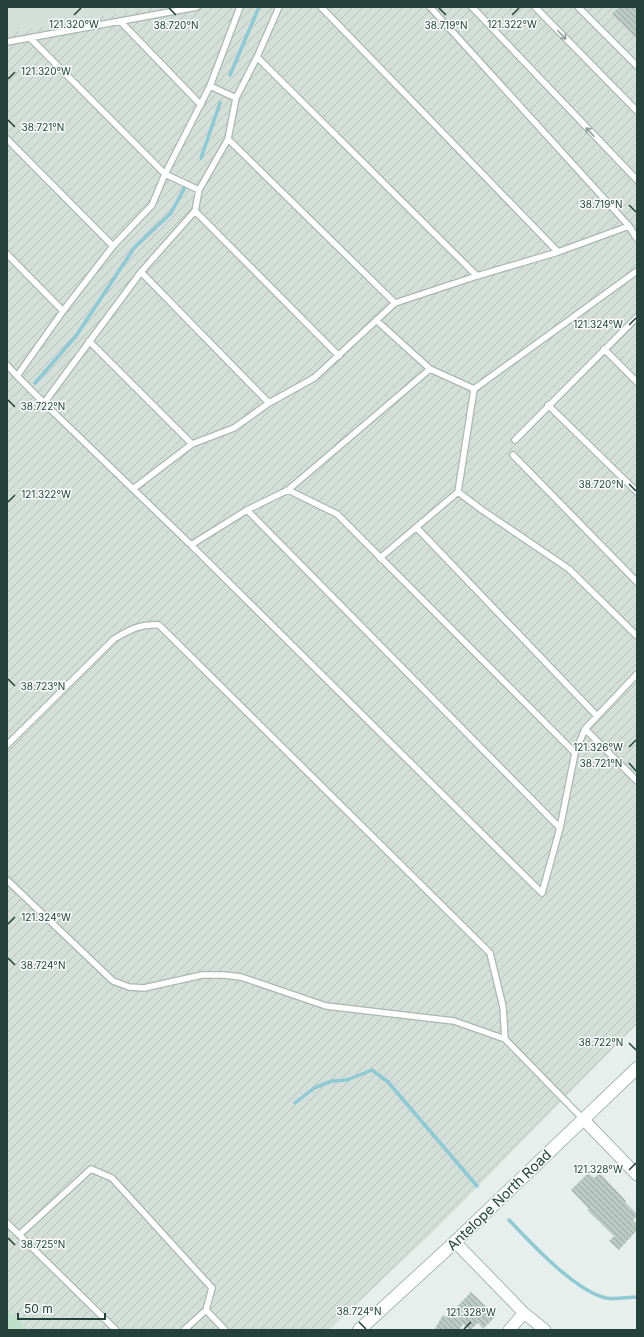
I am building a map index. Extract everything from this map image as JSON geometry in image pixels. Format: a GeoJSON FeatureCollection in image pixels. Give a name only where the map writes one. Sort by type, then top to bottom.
{"type":"FeatureCollection","features":[{"type":"Feature","properties":{"kind":"main road","name":"Antelope North Road"},"geometry":{"type":"LineString","coordinates":[[359,1330],[455,1242],[637,1068]]}},
{"type":"Feature","properties":{"kind":"street"},"geometry":{"type":"LineString","coordinates":[[583,1119],[637,1175]]}},
{"type":"Feature","properties":{"kind":"street"},"geometry":{"type":"LineString","coordinates":[[455,1242],[524,1313],[545,1330]]}},
{"type":"Feature","properties":{"kind":"street"},"geometry":{"type":"LineString","coordinates":[[509,1330],[524,1313]]}},
{"type":"Feature","properties":{"kind":"lane"},"geometry":{"type":"LineString","coordinates":[[7,42],[197,7]]}},
{"type":"Feature","properties":{"kind":"lane"},"geometry":{"type":"LineString","coordinates":[[17,376],[63,311],[113,246],[152,205],[165,174],[210,86],[240,7]]}},
{"type":"Feature","properties":{"kind":"lane"},"geometry":{"type":"LineString","coordinates":[[44,403],[141,272],[195,212],[199,190],[228,139],[236,98],[258,57],[279,7]]}},
{"type":"Feature","properties":{"kind":"lane"},"geometry":{"type":"LineString","coordinates":[[320,7],[558,252]]}},
{"type":"Feature","properties":{"kind":"lane"},"geometry":{"type":"LineString","coordinates":[[430,7],[629,226],[637,239]]}},
{"type":"Feature","properties":{"kind":"lane"},"geometry":{"type":"LineString","coordinates":[[472,7],[637,180]]}},
{"type":"Feature","properties":{"kind":"lane"},"geometry":{"type":"LineString","coordinates":[[535,7],[637,111]]}},
{"type":"Feature","properties":{"kind":"lane"},"geometry":{"type":"LineString","coordinates":[[578,7],[637,66]]}},
{"type":"Feature","properties":{"kind":"lane"},"geometry":{"type":"LineString","coordinates":[[120,21],[201,105]]}},
{"type":"Feature","properties":{"kind":"lane"},"geometry":{"type":"LineString","coordinates":[[30,38],[165,174],[199,190]]}},
{"type":"Feature","properties":{"kind":"lane"},"geometry":{"type":"LineString","coordinates":[[258,57],[477,276]]}},
{"type":"Feature","properties":{"kind":"lane"},"geometry":{"type":"LineString","coordinates":[[210,86],[236,98]]}},
{"type":"Feature","properties":{"kind":"lane"},"geometry":{"type":"LineString","coordinates":[[7,139],[113,246]]}},
{"type":"Feature","properties":{"kind":"lane"},"geometry":{"type":"LineString","coordinates":[[228,139],[394,303]]}},
{"type":"Feature","properties":{"kind":"lane"},"geometry":{"type":"LineString","coordinates":[[195,212],[339,356]]}},
{"type":"Feature","properties":{"kind":"lane"},"geometry":{"type":"LineString","coordinates":[[133,489],[192,444],[234,428],[268,403],[314,378],[394,303],[558,252],[629,226]]}},
{"type":"Feature","properties":{"kind":"lane"},"geometry":{"type":"LineString","coordinates":[[7,254],[63,311]]}},
{"type":"Feature","properties":{"kind":"lane"},"geometry":{"type":"LineString","coordinates":[[380,558],[458,492],[474,389],[637,271]]}},
{"type":"Feature","properties":{"kind":"lane"},"geometry":{"type":"LineString","coordinates":[[141,272],[268,403]]}},
{"type":"Feature","properties":{"kind":"lane"},"geometry":{"type":"LineString","coordinates":[[515,440],[548,405],[637,317]]}},
{"type":"Feature","properties":{"kind":"lane"},"geometry":{"type":"LineString","coordinates":[[376,320],[430,369],[474,389]]}},
{"type":"Feature","properties":{"kind":"lane"},"geometry":{"type":"LineString","coordinates":[[89,341],[192,444]]}},
{"type":"Feature","properties":{"kind":"lane"},"geometry":{"type":"LineString","coordinates":[[604,349],[637,382]]}},
{"type":"Feature","properties":{"kind":"lane"},"geometry":{"type":"LineString","coordinates":[[7,365],[542,893],[560,828],[575,753],[585,729],[637,674]]}},
{"type":"Feature","properties":{"kind":"lane"},"geometry":{"type":"LineString","coordinates":[[191,545],[247,510],[288,490],[430,369]]}},
{"type":"Feature","properties":{"kind":"lane"},"geometry":{"type":"LineString","coordinates":[[548,405],[637,492]]}},
{"type":"Feature","properties":{"kind":"lane"},"geometry":{"type":"LineString","coordinates":[[513,454],[637,582]]}},
{"type":"Feature","properties":{"kind":"lane"},"geometry":{"type":"LineString","coordinates":[[288,490],[336,514],[575,753]]}},
{"type":"Feature","properties":{"kind":"lane"},"geometry":{"type":"LineString","coordinates":[[458,492],[569,569],[637,636]]}},
{"type":"Feature","properties":{"kind":"lane"},"geometry":{"type":"LineString","coordinates":[[247,510],[560,828]]}},
{"type":"Feature","properties":{"kind":"lane"},"geometry":{"type":"LineString","coordinates":[[416,527],[597,716]]}},
{"type":"Feature","properties":{"kind":"lane"},"geometry":{"type":"LineString","coordinates":[[7,745],[114,639],[132,628],[149,624],[160,625],[490,953],[503,1007],[505,1039]]}},
{"type":"Feature","properties":{"kind":"lane"},"geometry":{"type":"LineString","coordinates":[[585,729],[637,782]]}},
{"type":"Feature","properties":{"kind":"lane"},"geometry":{"type":"LineString","coordinates":[[7,880],[113,981],[129,987],[144,988],[202,975],[241,977],[326,1006],[454,1021],[505,1039],[583,1119]]}},
{"type":"Feature","properties":{"kind":"lane"},"geometry":{"type":"LineString","coordinates":[[19,1235],[91,1169],[112,1178],[212,1288],[206,1310],[184,1330]]}},
{"type":"Feature","properties":{"kind":"lane"},"geometry":{"type":"LineString","coordinates":[[7,1223],[116,1330]]}},
{"type":"Feature","properties":{"kind":"lane"},"geometry":{"type":"LineString","coordinates":[[206,1310],[225,1330]]}},
{"type":"Feature","properties":{"kind":"shaded area"},"geometry":{"type":"Polygon","coordinates":[[[7,7],[155,7],[7,33],[7,7]]]}},
{"type":"Feature","properties":{"kind":"shaded area"},"geometry":{"type":"Polygon","coordinates":[[[155,7],[637,7],[637,1024],[437,1228],[329,1330],[28,1330],[7,1309],[7,33],[155,7]]]}},
{"type":"Feature","properties":{"kind":"green space"},"geometry":{"type":"Polygon","coordinates":[[[7,1309],[28,1330],[7,1330],[7,1309]]]}},
{"type":"Feature","properties":{"kind":"building"},"geometry":{"type":"Polygon","coordinates":[[[619,7],[637,7],[637,39],[612,14],[619,7]]]}},
{"type":"Feature","properties":{"kind":"building"},"geometry":{"type":"Polygon","coordinates":[[[588,1173],[594,1178],[600,1173],[637,1214],[633,1221],[637,1224],[637,1230],[619,1250],[609,1241],[614,1236],[587,1210],[589,1209],[571,1190],[588,1173]]]}},
{"type":"Feature","properties":{"kind":"building"},"geometry":{"type":"Polygon","coordinates":[[[471,1292],[496,1316],[483,1329],[478,1323],[470,1330],[463,1324],[459,1330],[434,1330],[443,1315],[447,1317],[471,1292]]]}},
{"type":"Feature","properties":{"kind":"waterway"},"geometry":{"type":"LineString","coordinates":[[230,75],[259,7]]}},
{"type":"Feature","properties":{"kind":"waterway"},"geometry":{"type":"LineString","coordinates":[[201,158],[220,103]]}},
{"type":"Feature","properties":{"kind":"waterway"},"geometry":{"type":"LineString","coordinates":[[35,383],[76,336],[134,248],[171,213],[185,187]]}},
{"type":"Feature","properties":{"kind":"waterway"},"geometry":{"type":"LineString","coordinates":[[295,1103],[314,1088],[332,1081],[347,1080],[372,1070],[388,1082],[477,1186]]}},
{"type":"Feature","properties":{"kind":"waterway"},"geometry":{"type":"LineString","coordinates":[[509,1220],[554,1265],[567,1276],[594,1294],[610,1299],[637,1297]]}}]}
